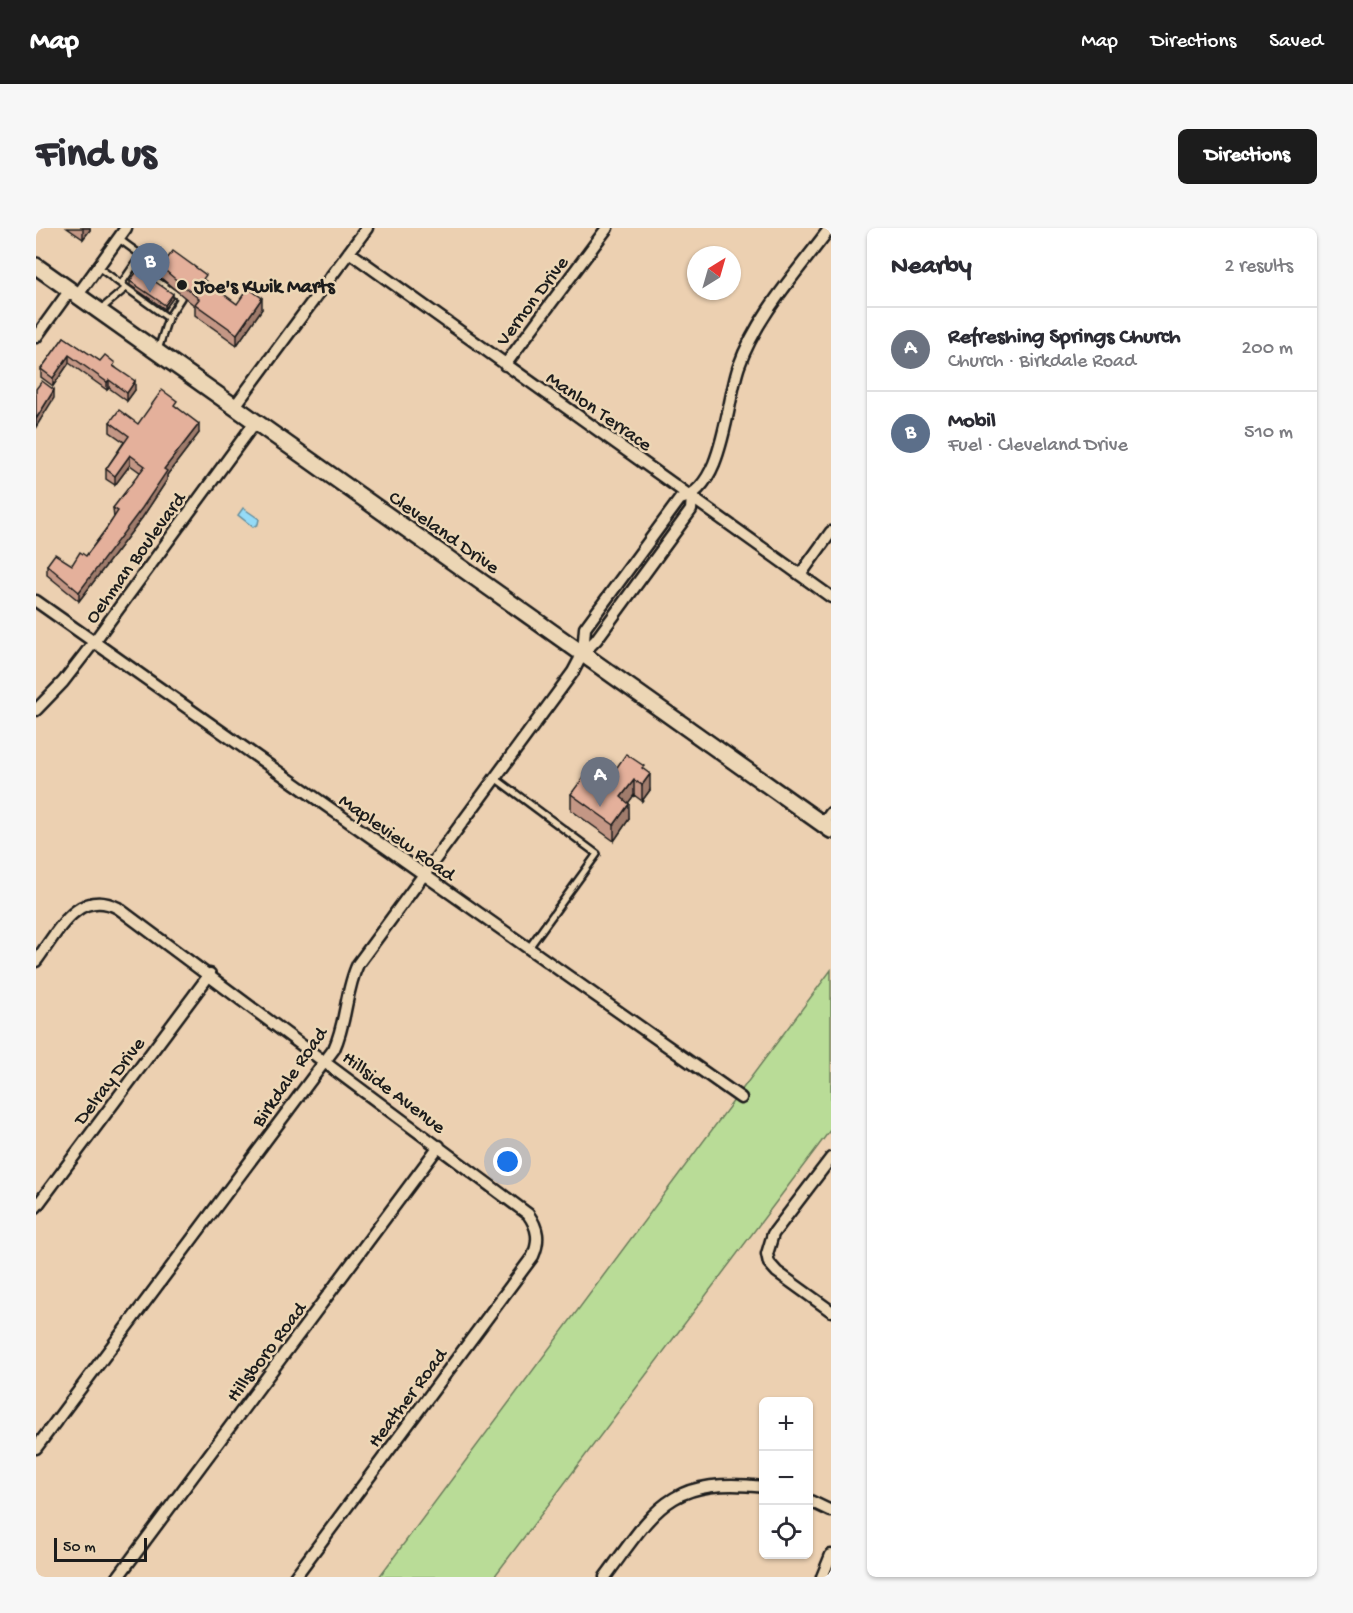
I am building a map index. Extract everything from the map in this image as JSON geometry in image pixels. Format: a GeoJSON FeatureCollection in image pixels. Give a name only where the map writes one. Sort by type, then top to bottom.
{"type":"FeatureCollection","features":[{"type":"Feature","properties":{"kind":"street"},"geometry":{"type":"LineString","coordinates":[[36,337],[98,267],[126,228]]}},
{"type":"Feature","properties":{"kind":"street"},"geometry":{"type":"LineString","coordinates":[[235,406],[367,228]]}},
{"type":"Feature","properties":{"kind":"street","name":"Vernon Drive"},"geometry":{"type":"LineString","coordinates":[[505,365],[607,228]]}},
{"type":"Feature","properties":{"kind":"street"},"geometry":{"type":"LineString","coordinates":[[583,653],[596,640],[692,507],[692,496],[709,474],[721,442],[738,367],[755,332],[830,228]]}},
{"type":"Feature","properties":{"kind":"street","name":"Manlon Terrace"},"geometry":{"type":"LineString","coordinates":[[349,252],[831,597]]}},
{"type":"Feature","properties":{"kind":"street","name":"Cleveland Drive"},"geometry":{"type":"LineString","coordinates":[[36,266],[583,653],[828,822]]}},
{"type":"Feature","properties":{"kind":"street","name":"Oehman Boulevard"},"geometry":{"type":"LineString","coordinates":[[36,710],[63,682],[94,642],[256,421]]}},
{"type":"Feature","properties":{"kind":"street"},"geometry":{"type":"LineString","coordinates":[[583,653],[583,631],[680,499],[692,496]]}},
{"type":"Feature","properties":{"kind":"street"},"geometry":{"type":"LineString","coordinates":[[800,574],[831,532]]}},
{"type":"Feature","properties":{"kind":"street"},"geometry":{"type":"LineString","coordinates":[[633,564],[645,573]]}},
{"type":"Feature","properties":{"kind":"street","name":"Mapleview Road"},"geometry":{"type":"LineString","coordinates":[[36,601],[741,1098]]}},
{"type":"Feature","properties":{"kind":"street","name":"Birkdale Road"},"geometry":{"type":"LineString","coordinates":[[36,1448],[325,1060],[341,1032],[348,993],[358,964],[573,672],[583,653]]}},
{"type":"Feature","properties":{"kind":"street","name":"Hillside Avenue"},"geometry":{"type":"LineString","coordinates":[[36,961],[70,915],[87,903],[108,903],[210,974],[528,1214],[535,1223],[538,1235]]}},
{"type":"Feature","properties":{"kind":"street","name":"Delray Drive"},"geometry":{"type":"LineString","coordinates":[[36,1207],[210,974]]}},
{"type":"Feature","properties":{"kind":"street","name":"Hillsboro Road"},"geometry":{"type":"LineString","coordinates":[[118,1577],[439,1146]]}},
{"type":"Feature","properties":{"kind":"street"},"geometry":{"type":"LineString","coordinates":[[831,1158],[773,1234],[767,1254],[769,1263],[777,1272],[831,1311]]}},
{"type":"Feature","properties":{"kind":"street","name":"Heather Road"},"geometry":{"type":"LineString","coordinates":[[295,1577],[533,1256],[538,1235]]}},
{"type":"Feature","properties":{"kind":"street"},"geometry":{"type":"LineString","coordinates":[[605,1577],[638,1529],[675,1496],[723,1486],[759,1487]]}},
{"type":"Feature","properties":{"kind":"street"},"geometry":{"type":"LineString","coordinates":[[813,1502],[831,1511]]}},
{"type":"Feature","properties":{"kind":"street"},"geometry":{"type":"LineString","coordinates":[[822,1577],[831,1555]]}},
{"type":"Feature","properties":{"kind":"lane"},"geometry":{"type":"LineString","coordinates":[[99,311],[124,286],[141,255],[119,239]]}},
{"type":"Feature","properties":{"kind":"lane"},"geometry":{"type":"LineString","coordinates":[[135,265],[157,284],[181,298],[168,318],[158,352]]}},
{"type":"Feature","properties":{"kind":"lane"},"geometry":{"type":"LineString","coordinates":[[98,267],[168,318]]}},
{"type":"Feature","properties":{"kind":"lane"},"geometry":{"type":"LineString","coordinates":[[495,778],[597,854],[528,949]]}},
{"type":"Feature","properties":{"kind":"green space"},"geometry":{"type":"Polygon","coordinates":[[[831,970],[831,1129],[494,1577],[379,1577],[831,970]]]}},
{"type":"Feature","properties":{"kind":"water"},"geometry":{"type":"Polygon","coordinates":[[[243,508],[259,519],[258,524],[253,527],[238,515],[243,508]]]}},
{"type":"Feature","properties":{"kind":"building"},"geometry":{"type":"Polygon","coordinates":[[[173,251],[206,275],[203,279],[237,304],[248,288],[262,298],[237,334],[195,304],[199,299],[161,267],[173,251]]]}},
{"type":"Feature","properties":{"kind":"building"},"geometry":{"type":"Polygon","coordinates":[[[138,270],[173,294],[165,305],[130,281],[138,270]]]}},
{"type":"Feature","properties":{"kind":"building"},"geometry":{"type":"Polygon","coordinates":[[[64,337],[100,361],[105,355],[115,363],[113,366],[135,381],[127,393],[69,355],[53,378],[41,369],[64,337]]]}},
{"type":"Feature","properties":{"kind":"building"},"geometry":{"type":"Polygon","coordinates":[[[42,381],[54,390],[36,419],[36,389],[42,381]]]}},
{"type":"Feature","properties":{"kind":"building"},"geometry":{"type":"Polygon","coordinates":[[[162,390],[177,401],[174,405],[199,424],[164,469],[167,471],[142,508],[79,592],[47,565],[55,554],[72,565],[80,552],[86,556],[105,531],[118,511],[113,508],[145,466],[130,455],[115,476],[106,469],[129,436],[110,422],[119,410],[138,424],[162,390]]]}},
{"type":"Feature","properties":{"kind":"building"},"geometry":{"type":"Polygon","coordinates":[[[626,754],[644,766],[642,768],[650,774],[642,785],[634,780],[621,797],[629,804],[614,825],[571,794],[588,771],[607,782],[626,754]]]}},
{"type":"Feature","properties":{"kind":"place","name":"Joe's Kwik Marts"},"geometry":{"type":"Point","coordinates":[182,285]}},
{"type":"Feature","properties":{"kind":"place","name":"Mobil"},"geometry":{"type":"Point","coordinates":[150,293]}},
{"type":"Feature","properties":{"kind":"place","name":"Refreshing Springs Church"},"geometry":{"type":"Point","coordinates":[600,807]}}]}
